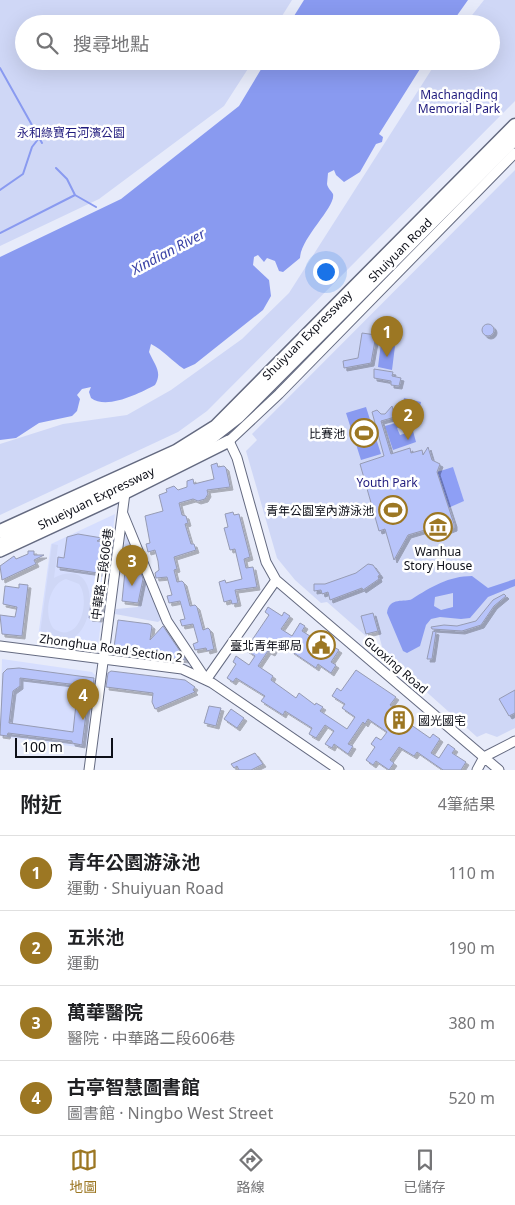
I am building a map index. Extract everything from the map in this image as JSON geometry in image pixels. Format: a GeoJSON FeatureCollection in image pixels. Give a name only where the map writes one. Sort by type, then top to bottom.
{"type":"FeatureCollection","features":[{"type":"Feature","properties":{"kind":"highway","name":"Shuiyuan Expressway"},"geometry":{"type":"LineString","coordinates":[[0,531],[176,451],[216,426],[515,125]]}},
{"type":"Feature","properties":{"kind":"highway","name":"Shuiyuan Expressway"},"geometry":{"type":"LineString","coordinates":[[0,544],[193,452],[238,417],[515,138]]}},
{"type":"Feature","properties":{"kind":"highway","name":"Shuiyuan Expressway"},"geometry":{"type":"LineString","coordinates":[[0,538],[39,518],[68,500]]}},
{"type":"Feature","properties":{"kind":"main road","name":"Shuiyuan Road"},"geometry":{"type":"LineString","coordinates":[[0,551],[125,493],[229,441]]}},
{"type":"Feature","properties":{"kind":"street","name":"Shuiyuan Road"},"geometry":{"type":"LineString","coordinates":[[229,441],[279,394],[515,153]]}},
{"type":"Feature","properties":{"kind":"street","name":"Guoxing Road"},"geometry":{"type":"LineString","coordinates":[[229,441],[237,458],[266,562],[276,580],[499,770]]}},
{"type":"Feature","properties":{"kind":"street","name":"中華路二段606巷"},"geometry":{"type":"LineString","coordinates":[[90,770],[125,493]]}},
{"type":"Feature","properties":{"kind":"street"},"geometry":{"type":"LineString","coordinates":[[123,513],[167,621],[206,680],[276,580]]}},
{"type":"Feature","properties":{"kind":"street","name":"Zhonghua Road Section 2"},"geometry":{"type":"LineString","coordinates":[[0,646],[182,669],[206,680],[339,770]]}},
{"type":"Feature","properties":{"kind":"street"},"geometry":{"type":"LineString","coordinates":[[477,770],[484,757],[515,741]]}},
{"type":"Feature","properties":{"kind":"shaded area"},"geometry":{"type":"Polygon","coordinates":[[[453,467],[464,501],[448,508],[437,472],[453,467]]]}},
{"type":"Feature","properties":{"kind":"shaded area"},"geometry":{"type":"Polygon","coordinates":[[[115,514],[98,645],[38,637],[51,544],[115,514]]]}},
{"type":"Feature","properties":{"kind":"shaded area"},"geometry":{"type":"Polygon","coordinates":[[[2,659],[92,672],[95,675],[87,746],[84,748],[0,736],[2,659]]]}},
{"type":"Feature","properties":{"kind":"green space","name":"永和綠寶石河濱公園"},"geometry":{"type":"Polygon","coordinates":[[[0,0],[292,0],[283,15],[15,15],[15,70],[247,70],[224,106],[99,199],[0,246],[0,0]]]}},
{"type":"Feature","properties":{"kind":"green space","name":"Machangding Memorial Park"},"geometry":{"type":"Polygon","coordinates":[[[484,0],[515,0],[515,101],[207,411],[178,432],[0,515],[0,444],[63,424],[127,415],[171,390],[242,339],[289,293],[431,70],[500,70],[500,15],[472,15],[484,0]]]}},
{"type":"Feature","properties":{"kind":"green space","name":"Youth Park"},"geometry":{"type":"Polygon","coordinates":[[[515,170],[515,728],[497,737],[486,733],[477,737],[384,654],[373,613],[361,616],[367,637],[327,602],[321,603],[295,580],[277,558],[246,451],[257,440],[252,434],[515,170]]]}},
{"type":"Feature","properties":{"kind":"green space"},"geometry":{"type":"Polygon","coordinates":[[[126,532],[143,573],[121,570],[126,532]]]}},
{"type":"Feature","properties":{"kind":"green space"},"geometry":{"type":"Polygon","coordinates":[[[52,544],[58,545],[54,578],[72,573],[84,580],[89,593],[89,610],[84,625],[75,637],[62,639],[47,630],[46,635],[40,634],[52,544]],[[66,579],[55,587],[51,594],[48,609],[54,629],[63,632],[71,631],[81,618],[84,600],[79,584],[66,579]]]}},
{"type":"Feature","properties":{"kind":"green space"},"geometry":{"type":"Polygon","coordinates":[[[143,575],[163,618],[158,622],[115,614],[116,609],[138,607],[143,575]]]}},
{"type":"Feature","properties":{"kind":"water"},"geometry":{"type":"Polygon","coordinates":[[[304,0],[468,0],[457,15],[295,15],[304,0]]]}},
{"type":"Feature","properties":{"kind":"water","name":"Xindian River"},"geometry":{"type":"Polygon","coordinates":[[[261,70],[419,70],[379,134],[383,137],[382,142],[376,144],[360,172],[344,182],[336,175],[334,170],[328,173],[327,184],[333,194],[332,200],[306,241],[300,258],[283,272],[279,271],[275,261],[267,258],[264,262],[258,255],[254,257],[253,265],[269,280],[271,296],[263,310],[195,364],[184,369],[151,344],[149,352],[157,368],[158,376],[155,385],[149,388],[123,399],[106,402],[91,398],[89,392],[91,387],[82,389],[77,395],[80,399],[77,411],[72,416],[39,423],[16,438],[0,440],[0,257],[121,199],[239,106],[261,70]]]}},
{"type":"Feature","properties":{"kind":"water"},"geometry":{"type":"Polygon","coordinates":[[[381,343],[395,346],[392,370],[378,367],[381,343]]]}},
{"type":"Feature","properties":{"kind":"water"},"geometry":{"type":"Polygon","coordinates":[[[404,398],[421,402],[417,421],[397,428],[400,435],[413,431],[416,442],[393,450],[385,426],[399,422],[404,398]]]}},
{"type":"Feature","properties":{"kind":"water","name":"比賽池"},"geometry":{"type":"Polygon","coordinates":[[[366,407],[381,454],[361,460],[346,413],[366,407]]]}},
{"type":"Feature","properties":{"kind":"water"},"geometry":{"type":"Polygon","coordinates":[[[464,576],[472,576],[488,588],[515,579],[515,586],[488,597],[470,618],[440,617],[431,619],[426,625],[420,646],[407,653],[403,651],[387,613],[391,604],[412,599],[440,583],[464,576]],[[453,593],[435,597],[434,606],[441,610],[453,607],[453,593]]]}},
{"type":"Feature","properties":{"kind":"building"},"geometry":{"type":"Polygon","coordinates":[[[490,324],[493,325],[493,335],[486,336],[483,335],[482,328],[483,325],[490,324]]]}},
{"type":"Feature","properties":{"kind":"building"},"geometry":{"type":"Polygon","coordinates":[[[362,333],[376,335],[371,363],[344,368],[343,361],[358,358],[362,333]]]}},
{"type":"Feature","properties":{"kind":"building"},"geometry":{"type":"Polygon","coordinates":[[[374,369],[393,372],[392,376],[401,378],[399,386],[391,385],[391,381],[374,378],[374,369]]]}},
{"type":"Feature","properties":{"kind":"building"},"geometry":{"type":"Polygon","coordinates":[[[392,406],[395,417],[381,421],[391,454],[410,448],[411,453],[422,450],[423,455],[428,447],[432,460],[440,464],[437,472],[454,524],[454,528],[438,534],[425,530],[408,535],[394,560],[385,529],[379,531],[360,464],[384,456],[372,412],[377,410],[381,414],[385,414],[392,406]]]}},
{"type":"Feature","properties":{"kind":"building"},"geometry":{"type":"Polygon","coordinates":[[[217,463],[218,467],[224,466],[226,468],[230,487],[207,490],[208,494],[205,499],[198,501],[193,499],[179,503],[182,515],[186,516],[188,523],[185,524],[191,544],[194,544],[196,550],[174,557],[177,569],[174,570],[177,582],[182,581],[184,583],[190,606],[195,605],[197,607],[203,630],[208,628],[210,630],[214,649],[207,651],[206,648],[195,650],[193,644],[198,642],[193,624],[182,626],[180,620],[185,619],[180,601],[169,603],[167,596],[172,595],[167,577],[156,578],[155,573],[159,570],[158,561],[155,550],[148,552],[146,544],[150,543],[145,516],[163,511],[159,495],[167,492],[166,489],[174,486],[178,490],[187,487],[187,481],[193,479],[194,484],[214,479],[211,465],[217,463]]]}},
{"type":"Feature","properties":{"kind":"building"},"geometry":{"type":"Polygon","coordinates":[[[233,512],[234,515],[239,514],[250,557],[244,559],[246,568],[253,567],[257,587],[235,590],[238,603],[232,604],[231,600],[224,602],[219,582],[225,580],[226,583],[242,579],[235,549],[230,550],[224,528],[228,527],[225,514],[233,512]]]}},
{"type":"Feature","properties":{"kind":"building"},"geometry":{"type":"Polygon","coordinates":[[[78,534],[102,538],[97,541],[110,543],[105,574],[57,567],[58,557],[64,558],[67,537],[78,534]]]}},
{"type":"Feature","properties":{"kind":"building"},"geometry":{"type":"Polygon","coordinates":[[[28,551],[34,551],[34,555],[44,555],[34,560],[36,564],[2,580],[0,566],[14,556],[16,559],[28,554],[28,551]]]}},
{"type":"Feature","properties":{"kind":"building"},"geometry":{"type":"Polygon","coordinates":[[[368,564],[373,565],[380,575],[378,576],[379,579],[363,590],[362,588],[330,600],[328,592],[322,594],[321,590],[314,591],[314,584],[325,584],[356,573],[368,564]]]}},
{"type":"Feature","properties":{"kind":"building"},"geometry":{"type":"Polygon","coordinates":[[[125,571],[141,573],[143,579],[138,603],[122,601],[125,571]]]}},
{"type":"Feature","properties":{"kind":"building"},"geometry":{"type":"Polygon","coordinates":[[[19,584],[28,585],[22,636],[2,634],[0,615],[15,617],[17,607],[3,604],[5,586],[19,588],[19,584]]]}},
{"type":"Feature","properties":{"kind":"building"},"geometry":{"type":"Polygon","coordinates":[[[504,594],[506,596],[494,606],[481,625],[462,631],[432,629],[431,627],[457,626],[476,621],[493,600],[504,594]]]}},
{"type":"Feature","properties":{"kind":"building"},"geometry":{"type":"Polygon","coordinates":[[[91,602],[101,603],[99,619],[89,618],[91,602]]]}},
{"type":"Feature","properties":{"kind":"building"},"geometry":{"type":"Polygon","coordinates":[[[268,607],[282,616],[284,612],[290,616],[281,629],[292,636],[300,623],[305,626],[302,631],[332,650],[334,647],[339,650],[331,662],[336,665],[331,673],[318,664],[316,668],[291,651],[294,648],[281,639],[272,653],[268,651],[258,666],[273,676],[271,680],[296,698],[299,693],[315,705],[316,703],[323,707],[320,711],[347,729],[355,717],[342,708],[345,704],[332,696],[337,688],[341,691],[356,670],[396,697],[390,705],[407,716],[404,720],[430,738],[433,734],[440,739],[431,753],[439,758],[448,744],[455,749],[452,753],[466,762],[461,770],[443,770],[417,752],[414,756],[399,747],[390,760],[394,763],[389,770],[376,761],[373,765],[366,760],[375,747],[371,744],[376,737],[381,740],[387,732],[368,719],[365,724],[363,722],[348,744],[353,746],[348,754],[334,744],[332,748],[325,744],[334,731],[325,725],[316,738],[309,734],[312,728],[285,711],[283,715],[261,701],[265,696],[236,678],[233,682],[227,678],[236,664],[233,662],[236,656],[249,665],[255,656],[242,647],[247,641],[250,643],[269,615],[265,612],[268,607]]]}},
{"type":"Feature","properties":{"kind":"building"},"geometry":{"type":"Polygon","coordinates":[[[373,613],[378,631],[366,634],[361,616],[373,613]]]}},
{"type":"Feature","properties":{"kind":"building"},"geometry":{"type":"Polygon","coordinates":[[[118,620],[149,624],[152,626],[150,640],[163,626],[186,660],[154,656],[155,652],[114,647],[118,620]]]}},
{"type":"Feature","properties":{"kind":"building"},"geometry":{"type":"Polygon","coordinates":[[[433,631],[436,632],[432,659],[427,659],[433,631]]]}},
{"type":"Feature","properties":{"kind":"building"},"geometry":{"type":"Polygon","coordinates":[[[19,668],[94,678],[93,688],[89,687],[88,699],[92,700],[91,706],[87,706],[82,745],[72,743],[72,741],[8,733],[7,736],[0,735],[3,673],[7,669],[19,668]],[[20,678],[20,686],[13,691],[9,723],[73,732],[78,685],[20,678]]]}},
{"type":"Feature","properties":{"kind":"building"},"geometry":{"type":"Polygon","coordinates":[[[111,671],[185,680],[195,687],[193,690],[195,692],[155,709],[152,702],[153,693],[106,687],[108,673],[111,671]]]}},
{"type":"Feature","properties":{"kind":"building"},"geometry":{"type":"Polygon","coordinates":[[[515,690],[515,713],[509,716],[499,699],[515,690]]]}},
{"type":"Feature","properties":{"kind":"building"},"geometry":{"type":"Polygon","coordinates":[[[209,706],[221,708],[216,726],[204,723],[209,706]]]}},
{"type":"Feature","properties":{"kind":"building"},"geometry":{"type":"Polygon","coordinates":[[[231,709],[244,718],[237,728],[224,719],[231,709]]]}},
{"type":"Feature","properties":{"kind":"building"},"geometry":{"type":"Polygon","coordinates":[[[255,753],[263,764],[251,770],[239,770],[237,766],[234,768],[231,764],[255,753]]]}},
{"type":"Feature","properties":{"kind":"waterway"},"geometry":{"type":"LineString","coordinates":[[0,68],[42,143]]}},
{"type":"Feature","properties":{"kind":"waterway"},"geometry":{"type":"LineString","coordinates":[[0,190],[23,174],[32,147],[39,138]]}},
{"type":"Feature","properties":{"kind":"waterway"},"geometry":{"type":"LineString","coordinates":[[56,168],[67,179],[75,195],[96,207]]}},
{"type":"Feature","properties":{"kind":"waterway"},"geometry":{"type":"LineString","coordinates":[[0,233],[75,195]]}},
{"type":"Feature","properties":{"kind":"place","name":"青年公園游泳池"},"geometry":{"type":"Point","coordinates":[387,357]}},
{"type":"Feature","properties":{"kind":"place","name":"比賽池"},"geometry":{"type":"Point","coordinates":[364,433]}},
{"type":"Feature","properties":{"kind":"place","name":"五米池"},"geometry":{"type":"Point","coordinates":[408,440]}},
{"type":"Feature","properties":{"kind":"place","name":"青年公園室內游泳池"},"geometry":{"type":"Point","coordinates":[393,510]}},
{"type":"Feature","properties":{"kind":"place","name":"Wanhua Story House"},"geometry":{"type":"Point","coordinates":[438,527]}},
{"type":"Feature","properties":{"kind":"place","name":"萬華醫院"},"geometry":{"type":"Point","coordinates":[132,586]}},
{"type":"Feature","properties":{"kind":"place","name":"臺北青年郵局"},"geometry":{"type":"Point","coordinates":[321,645]}},
{"type":"Feature","properties":{"kind":"place","name":"古亭智慧圖書館"},"geometry":{"type":"Point","coordinates":[83,720]}},
{"type":"Feature","properties":{"kind":"place","name":"國光國宅"},"geometry":{"type":"Point","coordinates":[399,720]}}]}
